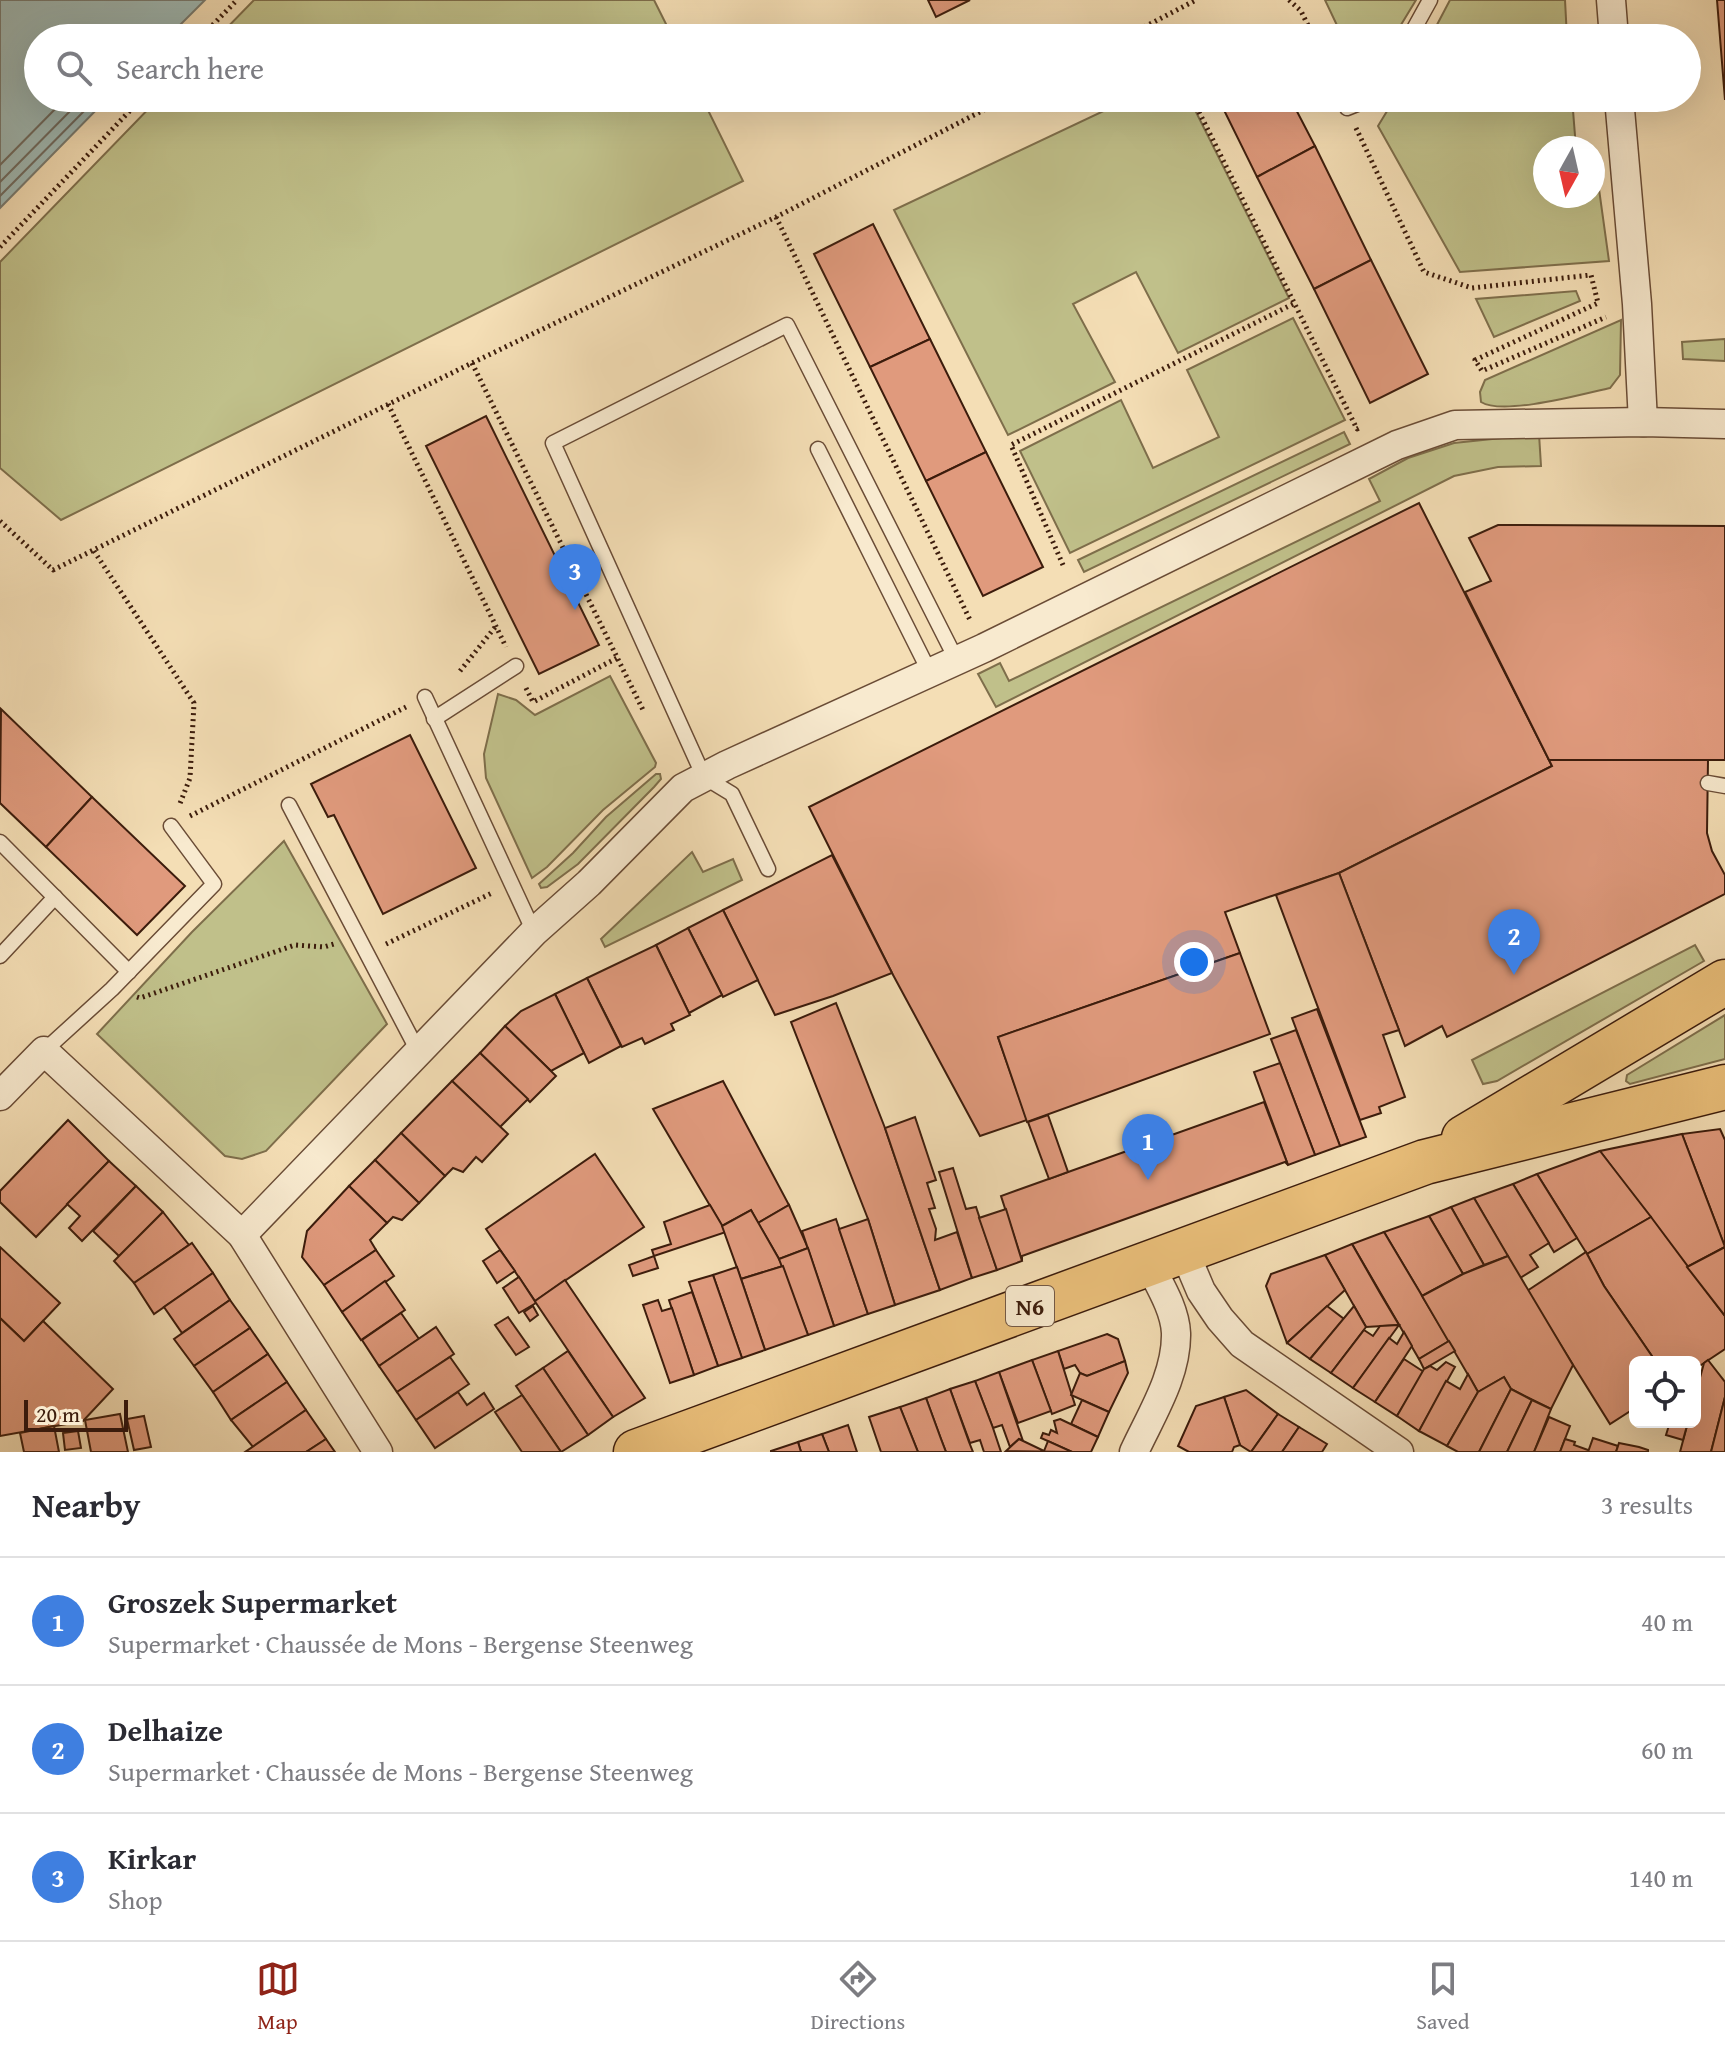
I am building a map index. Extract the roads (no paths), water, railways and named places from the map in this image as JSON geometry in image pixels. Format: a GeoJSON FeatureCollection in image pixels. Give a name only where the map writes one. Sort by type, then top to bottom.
{"type":"FeatureCollection","features":[{"type":"Feature","properties":{"kind":"main road","name":"N6"},"geometry":{"type":"LineString","coordinates":[[1425,1162],[1725,982]]}},
{"type":"Feature","properties":{"kind":"main road","name":"N6"},"geometry":{"type":"LineString","coordinates":[[636,1452],[1425,1162],[1725,1087]]}},
{"type":"Feature","properties":{"kind":"street"},"geometry":{"type":"LineString","coordinates":[[1611,0],[1613,24]]}},
{"type":"Feature","properties":{"kind":"street"},"geometry":{"type":"LineString","coordinates":[[1620,112],[1637,304],[1643,422]]}},
{"type":"Feature","properties":{"kind":"street"},"geometry":{"type":"LineString","coordinates":[[242,1235],[534,932],[589,883],[683,788],[984,648],[1397,445],[1455,425],[1725,424]]}},
{"type":"Feature","properties":{"kind":"street"},"geometry":{"type":"LineString","coordinates":[[0,1096],[44,1051],[242,1235],[378,1452]]}},
{"type":"Feature","properties":{"kind":"street"},"geometry":{"type":"LineString","coordinates":[[1134,1452],[1173,1364],[1176,1331],[1168,1304],[1166,1256]]}},
{"type":"Feature","properties":{"kind":"street"},"geometry":{"type":"LineString","coordinates":[[1166,1256],[1201,1291],[1242,1344],[1399,1452]]}},
{"type":"Feature","properties":{"kind":"lane"},"geometry":{"type":"LineString","coordinates":[[1417,24],[1430,0]]}},
{"type":"Feature","properties":{"kind":"lane"},"geometry":{"type":"LineString","coordinates":[[768,869],[732,794],[704,777],[553,443],[787,325],[956,659]]}},
{"type":"Feature","properties":{"kind":"lane"},"geometry":{"type":"LineString","coordinates":[[818,449],[929,671]]}},
{"type":"Feature","properties":{"kind":"lane"},"geometry":{"type":"LineString","coordinates":[[434,719],[516,666]]}},
{"type":"Feature","properties":{"kind":"lane"},"geometry":{"type":"LineString","coordinates":[[425,697],[534,932]]}},
{"type":"Feature","properties":{"kind":"lane"},"geometry":{"type":"LineString","coordinates":[[289,805],[419,1053]]}},
{"type":"Feature","properties":{"kind":"lane"},"geometry":{"type":"LineString","coordinates":[[44,1051],[112,989],[214,884],[171,826]]}},
{"type":"Feature","properties":{"kind":"lane"},"geometry":{"type":"LineString","coordinates":[[0,842],[129,972]]}},
{"type":"Feature","properties":{"kind":"lane"},"geometry":{"type":"LineString","coordinates":[[0,956],[55,897]]}},
{"type":"Feature","properties":{"kind":"water"},"geometry":{"type":"Polygon","coordinates":[[[0,0],[205,0],[181,24],[24,24],[24,112],[94,112],[0,208],[0,0]]]}},
{"type":"Feature","properties":{"kind":"place","name":"Kirkar"},"geometry":{"type":"Point","coordinates":[575,610]}},
{"type":"Feature","properties":{"kind":"place","name":"Delhaize"},"geometry":{"type":"Point","coordinates":[1514,975]}},
{"type":"Feature","properties":{"kind":"place","name":"Groszek Supermarket"},"geometry":{"type":"Point","coordinates":[1148,1180]}}]}
